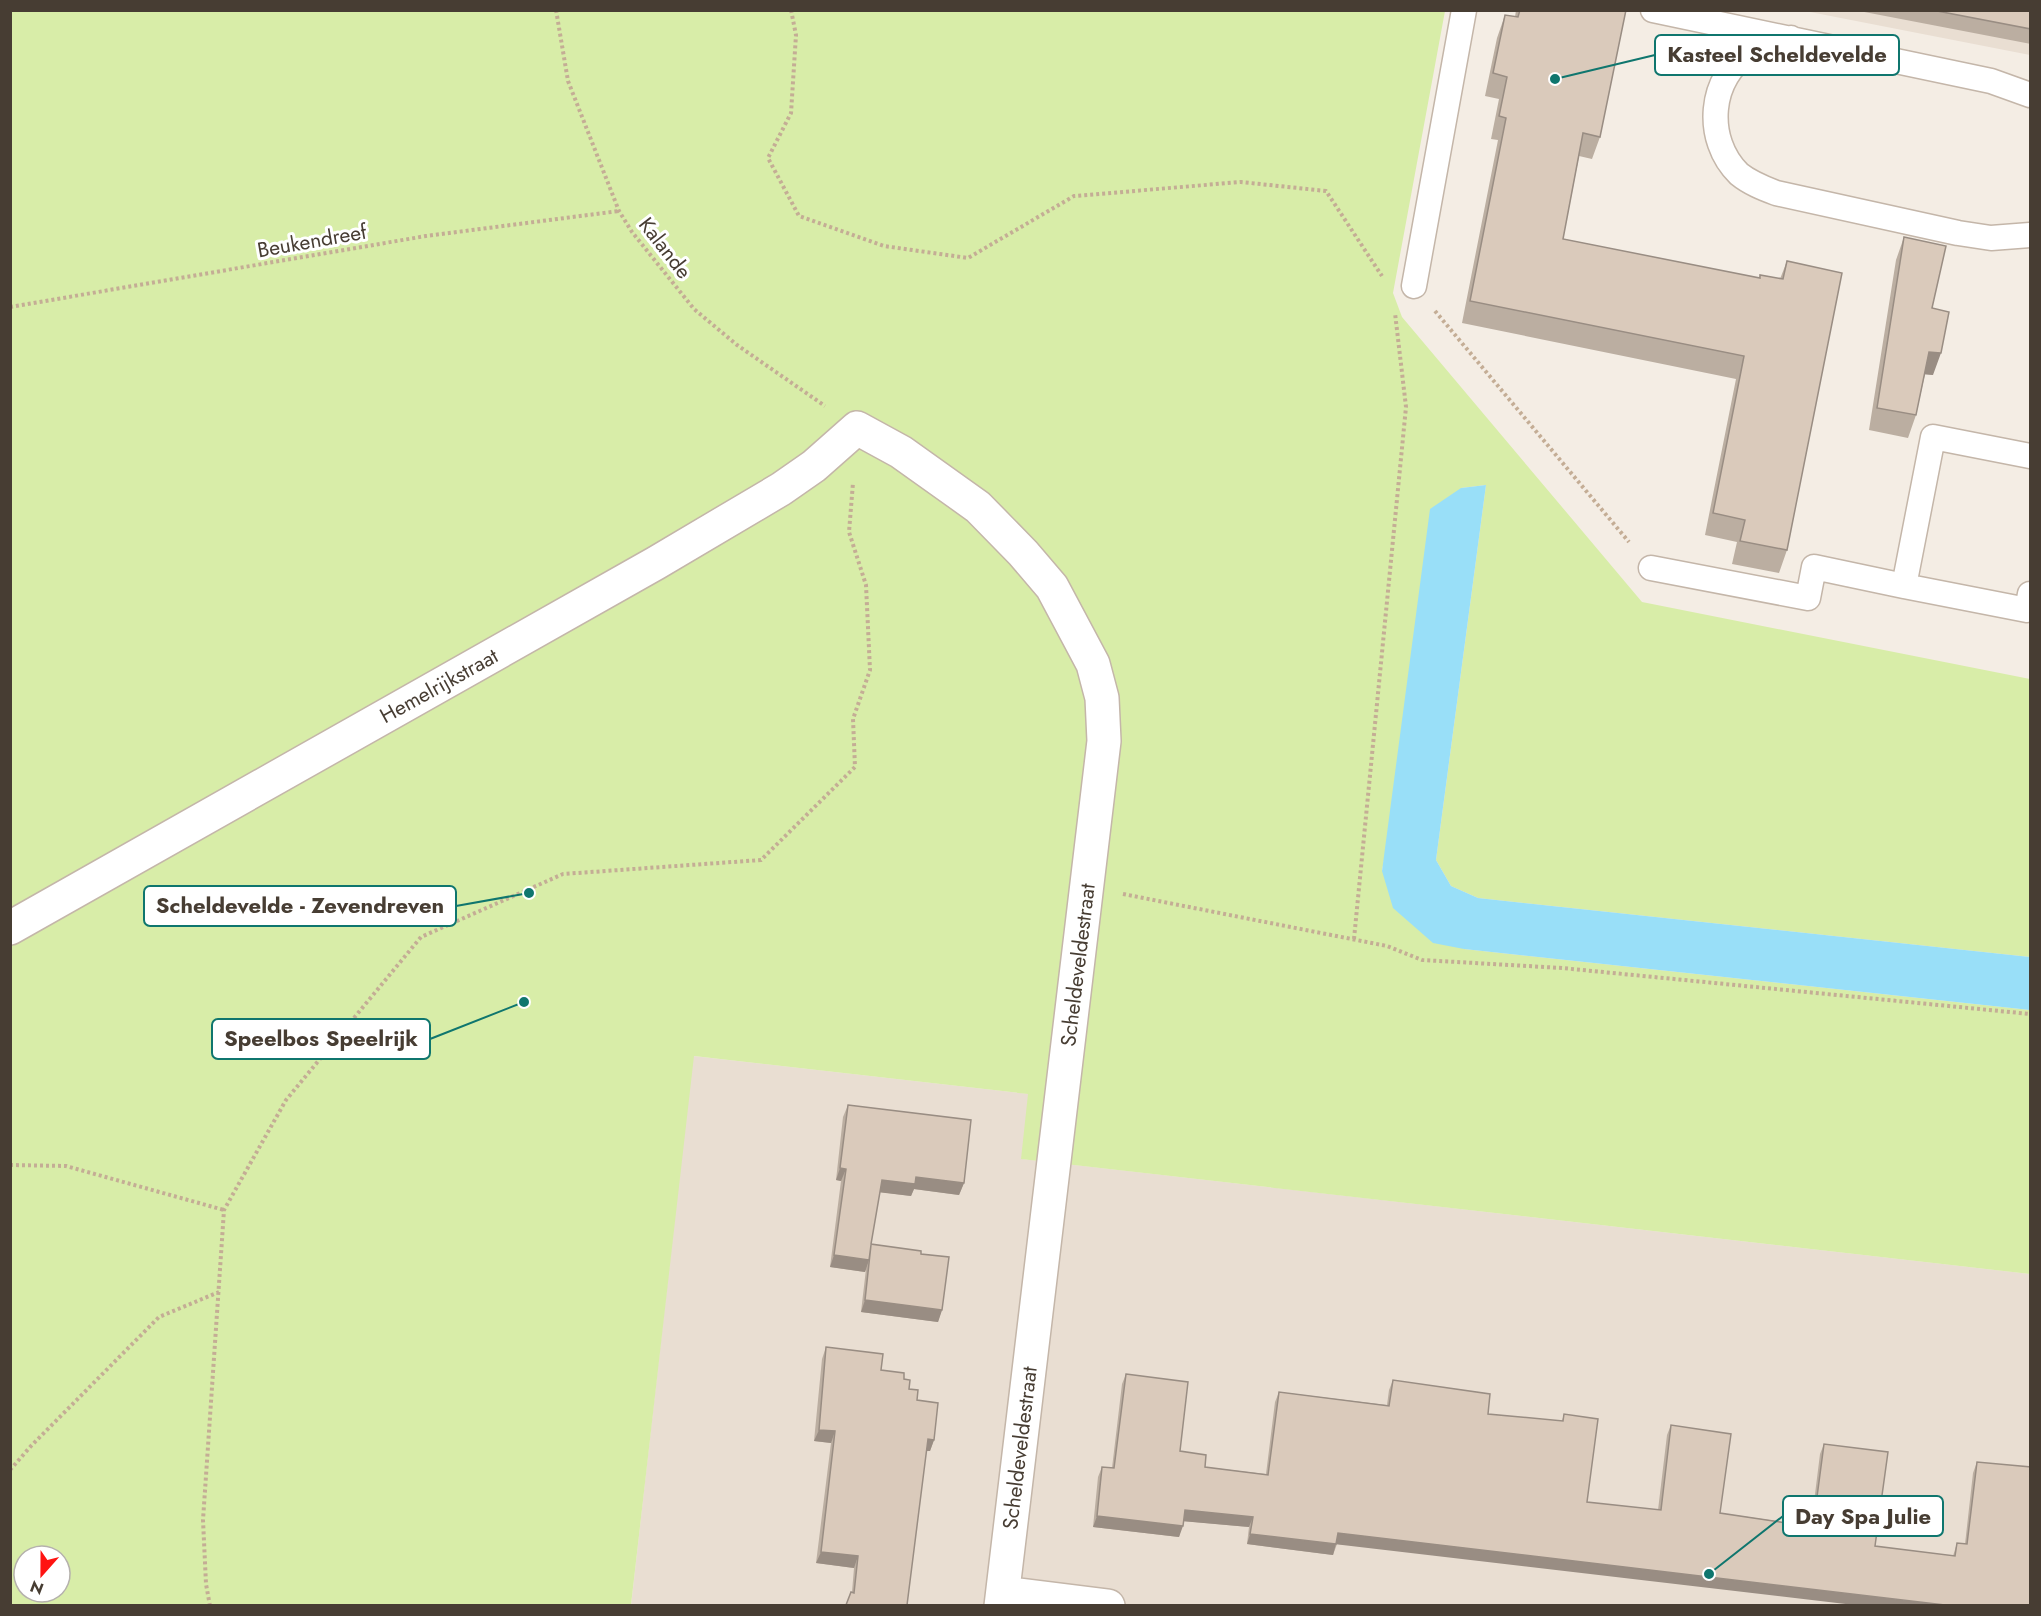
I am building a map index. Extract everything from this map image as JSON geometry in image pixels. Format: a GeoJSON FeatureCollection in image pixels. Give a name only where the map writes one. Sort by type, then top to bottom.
{"type":"FeatureCollection","features":[{"type":"Feature","properties":{"kind":"street","name":"Scheldeveldestraat"},"geometry":{"type":"LineString","coordinates":[[857,428],[901,452],[978,507],[1023,554],[1052,587],[1093,664],[1102,698],[1104,741],[1088,887],[1002,1599]]}},
{"type":"Feature","properties":{"kind":"street","name":"Hemelrijkstraat"},"geometry":{"type":"LineString","coordinates":[[10,928],[684,546],[814,466],[857,428]]}},
{"type":"Feature","properties":{"kind":"street"},"geometry":{"type":"LineString","coordinates":[[1002,1599],[1108,1605]]}},
{"type":"Feature","properties":{"kind":"lane"},"geometry":{"type":"LineString","coordinates":[[1403,290],[1464,10]]}},
{"type":"Feature","properties":{"kind":"lane"},"geometry":{"type":"LineString","coordinates":[[1653,10],[1991,81],[2031,95]]}},
{"type":"Feature","properties":{"kind":"lane"},"geometry":{"type":"LineString","coordinates":[[1791,38],[1750,52],[1735,65],[1723,82],[1716,101],[1715,121],[1718,141],[1727,159],[1740,174],[1757,186],[1776,193],[1958,233],[1991,238],[2031,235]]}},
{"type":"Feature","properties":{"kind":"lane"},"geometry":{"type":"LineString","coordinates":[[1904,586],[1933,437],[2031,456]]}},
{"type":"Feature","properties":{"kind":"lane"},"geometry":{"type":"LineString","coordinates":[[1651,568],[1809,598],[1814,567],[2027,610],[2031,594]]}},
{"type":"Feature","properties":{"kind":"path","name":"Kalande"},"geometry":{"type":"LineString","coordinates":[[556,10],[568,81],[619,211],[632,232],[694,309],[737,345],[857,428]]}},
{"type":"Feature","properties":{"kind":"path"},"geometry":{"type":"LineString","coordinates":[[791,10],[796,35],[791,113],[768,158],[799,216],[884,246],[968,258],[1074,196],[1241,182],[1326,191],[1403,290],[1651,568]]}},
{"type":"Feature","properties":{"kind":"path","name":"Beukendreef"},"geometry":{"type":"LineString","coordinates":[[10,307],[426,236],[619,211]]}},
{"type":"Feature","properties":{"kind":"path"},"geometry":{"type":"LineString","coordinates":[[1354,939],[1406,407],[1403,290]]}},
{"type":"Feature","properties":{"kind":"path"},"geometry":{"type":"LineString","coordinates":[[210,1605],[206,1584],[203,1520],[224,1210],[286,1100],[421,937],[563,874],[761,860],[855,767],[853,719],[870,670],[866,585],[849,532],[857,428]]}},
{"type":"Feature","properties":{"kind":"path"},"geometry":{"type":"LineString","coordinates":[[1088,887],[1387,946],[1422,960],[1562,968],[2031,1014]]}},
{"type":"Feature","properties":{"kind":"path"},"geometry":{"type":"LineString","coordinates":[[10,1165],[66,1166],[224,1210]]}},
{"type":"Feature","properties":{"kind":"path"},"geometry":{"type":"LineString","coordinates":[[10,1470],[159,1317],[219,1292]]}},
{"type":"Feature","properties":{"kind":"shaded area"},"geometry":{"type":"Polygon","coordinates":[[[1805,11],[2030,11],[2030,55],[1805,11]]]}},
{"type":"Feature","properties":{"kind":"shaded area"},"geometry":{"type":"Polygon","coordinates":[[[693,1056],[1029,1094],[1022,1159],[2030,1274],[2030,1605],[631,1606],[693,1056]]]}},
{"type":"Feature","properties":{"kind":"green space"},"geometry":{"type":"Polygon","coordinates":[[[11,11],[1445,11],[1393,293],[1402,317],[1642,602],[2030,679],[2030,957],[1478,898],[1451,886],[1436,860],[1486,485],[1461,488],[1382,870],[1464,949],[2030,1010],[2030,1274],[1021,1159],[1028,1094],[694,1056],[631,1605],[11,1606],[11,11]]]}},
{"type":"Feature","properties":{"kind":"water"},"geometry":{"type":"Polygon","coordinates":[[[1486,485],[1436,860],[1451,886],[1478,898],[2030,957],[2030,1010],[1464,949],[1433,943],[1393,908],[1382,871],[1430,509],[1461,488],[1486,485]]]}},
{"type":"Feature","properties":{"kind":"building"},"geometry":{"type":"Polygon","coordinates":[[[1520,10],[1626,10],[1600,137],[1583,133],[1563,239],[1760,278],[1760,275],[1783,279],[1787,261],[1842,273],[1787,550],[1740,541],[1745,520],[1713,513],[1744,356],[1470,301],[1506,118],[1499,116],[1507,77],[1493,73],[1505,15],[1518,17],[1520,10]]]}},
{"type":"Feature","properties":{"kind":"building"},"geometry":{"type":"Polygon","coordinates":[[[1932,10],[2031,10],[2031,29],[1932,10]]]}},
{"type":"Feature","properties":{"kind":"building"},"geometry":{"type":"Polygon","coordinates":[[[1904,237],[1946,246],[1932,308],[1949,312],[1941,353],[1929,352],[1916,415],[1877,408],[1904,237]]]}},
{"type":"Feature","properties":{"kind":"building"},"geometry":{"type":"Polygon","coordinates":[[[848,1105],[971,1120],[964,1183],[916,1177],[915,1184],[882,1180],[871,1244],[949,1257],[942,1310],[865,1300],[871,1245],[869,1260],[834,1255],[846,1169],[840,1168],[848,1105]]]}},
{"type":"Feature","properties":{"kind":"building"},"geometry":{"type":"Polygon","coordinates":[[[826,1347],[883,1354],[881,1370],[904,1373],[904,1379],[910,1380],[909,1389],[918,1390],[917,1400],[938,1403],[934,1440],[928,1439],[907,1605],[846,1605],[851,1592],[854,1593],[858,1556],[821,1552],[835,1431],[819,1430],[826,1347]]]}},
{"type":"Feature","properties":{"kind":"building"},"geometry":{"type":"Polygon","coordinates":[[[1126,1374],[1188,1382],[1180,1451],[1206,1455],[1205,1467],[1268,1475],[1279,1392],[1389,1406],[1393,1380],[1490,1394],[1488,1414],[1563,1421],[1564,1414],[1598,1419],[1587,1502],[1661,1510],[1671,1425],[1731,1434],[1720,1513],[1813,1527],[1824,1444],[1888,1452],[1875,1546],[1955,1556],[1957,1543],[1967,1544],[1977,1462],[2031,1467],[2031,1605],[1945,1605],[1338,1533],[1336,1544],[1250,1534],[1253,1517],[1185,1510],[1183,1526],[1097,1516],[1102,1467],[1114,1468],[1126,1374]]]}},
{"type":"Feature","properties":{"kind":"place","name":"Kasteel Scheldevelde"},"geometry":{"type":"Point","coordinates":[1555,79]}},
{"type":"Feature","properties":{"kind":"place","name":"Scheldevelde - Zevendreven"},"geometry":{"type":"Point","coordinates":[529,893]}},
{"type":"Feature","properties":{"kind":"place","name":"Speelbos Speelrijk"},"geometry":{"type":"Point","coordinates":[524,1002]}},
{"type":"Feature","properties":{"kind":"place","name":"Day Spa Julie"},"geometry":{"type":"Point","coordinates":[1709,1574]}}]}
